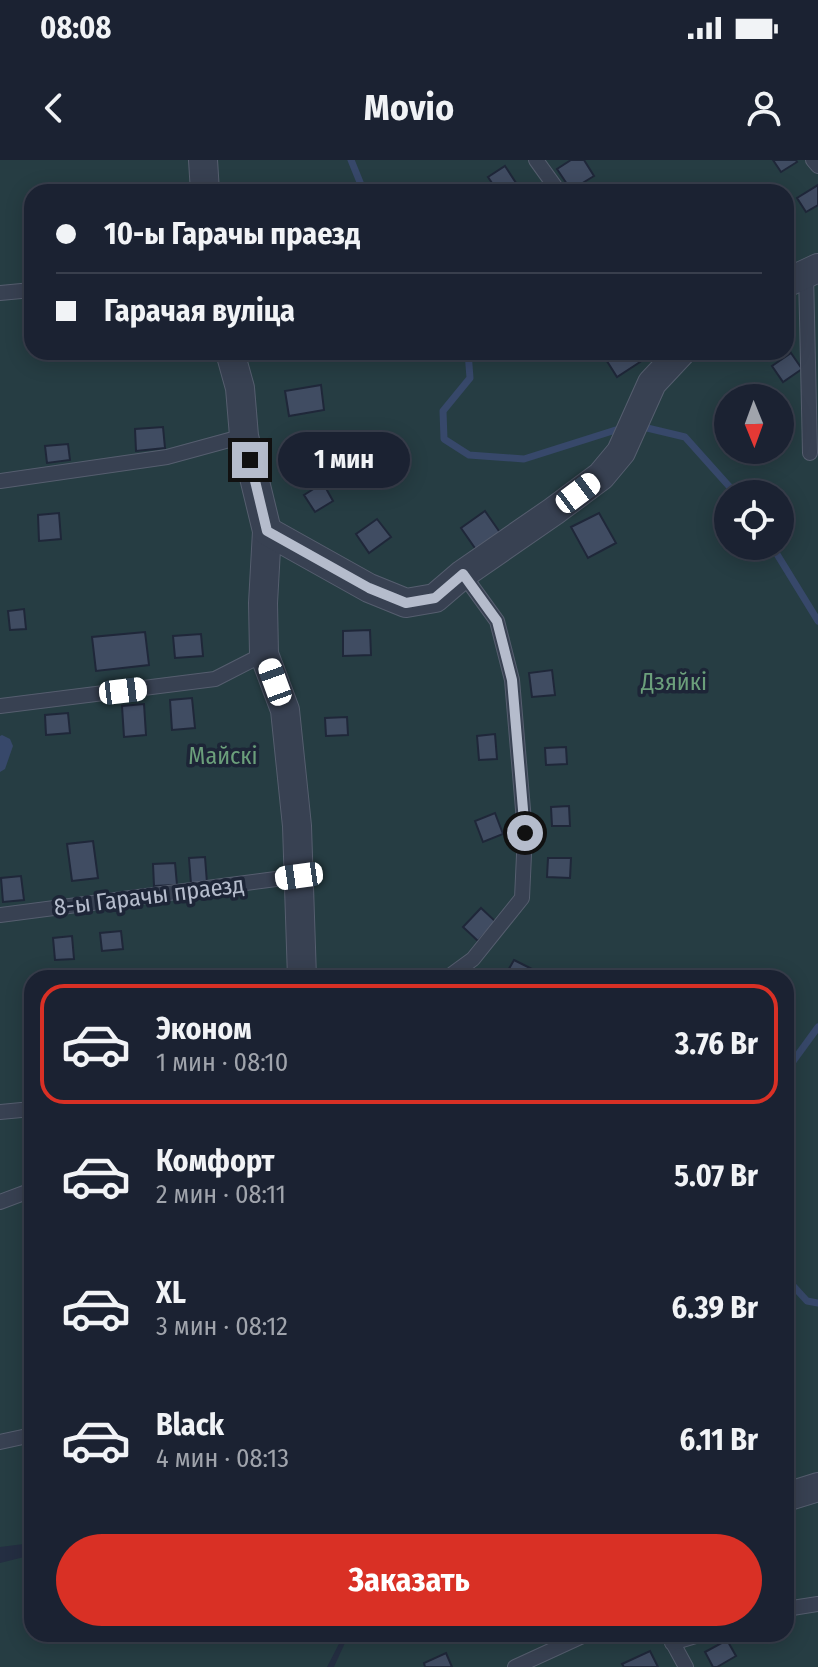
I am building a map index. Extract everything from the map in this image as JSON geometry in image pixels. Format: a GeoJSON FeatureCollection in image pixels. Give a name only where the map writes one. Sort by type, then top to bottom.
{"type":"FeatureCollection","features":[{"type":"Feature","properties":{"kind":"street"},"geometry":{"type":"LineString","coordinates":[[203,160],[204,184]]}},
{"type":"Feature","properties":{"kind":"street"},"geometry":{"type":"LineString","coordinates":[[232,360],[240,388],[244,436],[267,531],[264,654],[285,710],[297,826],[302,970]]}},
{"type":"Feature","properties":{"kind":"street"},"geometry":{"type":"LineString","coordinates":[[267,531],[369,588],[406,603],[435,598],[463,574],[601,476],[621,452],[652,383],[674,360]]}},
{"type":"Feature","properties":{"kind":"street"},"geometry":{"type":"LineString","coordinates":[[794,1494],[818,1487]]}},
{"type":"Feature","properties":{"kind":"lane"},"geometry":{"type":"LineString","coordinates":[[536,160],[553,184]]}},
{"type":"Feature","properties":{"kind":"lane"},"geometry":{"type":"LineString","coordinates":[[813,160],[818,166]]}},
{"type":"Feature","properties":{"kind":"lane"},"geometry":{"type":"LineString","coordinates":[[803,275],[810,453]]}},
{"type":"Feature","properties":{"kind":"lane"},"geometry":{"type":"LineString","coordinates":[[0,293],[24,291]]}},
{"type":"Feature","properties":{"kind":"lane"},"geometry":{"type":"LineString","coordinates":[[0,481],[167,457],[244,436]]}},
{"type":"Feature","properties":{"kind":"lane"},"geometry":{"type":"LineString","coordinates":[[458,970],[473,959],[522,898],[525,833],[512,680],[497,621],[463,574]]}},
{"type":"Feature","properties":{"kind":"lane"},"geometry":{"type":"LineString","coordinates":[[0,706],[215,679],[264,654]]}},
{"type":"Feature","properties":{"kind":"lane","name":"8-ы Гарачы праезд"},"geometry":{"type":"LineString","coordinates":[[0,915],[299,876]]}},
{"type":"Feature","properties":{"kind":"lane"},"geometry":{"type":"LineString","coordinates":[[0,1112],[24,1110]]}},
{"type":"Feature","properties":{"kind":"lane"},"geometry":{"type":"LineString","coordinates":[[0,1202],[24,1193]]}},
{"type":"Feature","properties":{"kind":"lane"},"geometry":{"type":"LineString","coordinates":[[0,1442],[24,1437]]}},
{"type":"Feature","properties":{"kind":"lane"},"geometry":{"type":"LineString","coordinates":[[794,1608],[818,1604]]}},
{"type":"Feature","properties":{"kind":"lane"},"geometry":{"type":"LineString","coordinates":[[515,1667],[570,1642]]}},
{"type":"Feature","properties":{"kind":"lane"},"geometry":{"type":"LineString","coordinates":[[672,1642],[686,1667]]}},
{"type":"Feature","properties":{"kind":"green space"},"geometry":{"type":"Polygon","coordinates":[[[0,160],[818,160],[818,1667],[334,1667],[345,1642],[794,1642],[794,970],[24,970],[24,1544],[0,1547],[0,160]]]}},
{"type":"Feature","properties":{"kind":"green space"},"geometry":{"type":"Polygon","coordinates":[[[24,1557],[24,1642],[340,1642],[327,1667],[0,1667],[0,1563],[24,1557]]]}},
{"type":"Feature","properties":{"kind":"water"},"geometry":{"type":"Polygon","coordinates":[[[0,736],[10,739],[13,746],[5,769],[0,772],[0,736]]]}},
{"type":"Feature","properties":{"kind":"building"},"geometry":{"type":"Polygon","coordinates":[[[571,160],[584,160],[594,176],[581,184],[567,184],[557,169],[571,160]]]}},
{"type":"Feature","properties":{"kind":"building"},"geometry":{"type":"Polygon","coordinates":[[[773,160],[796,160],[797,162],[781,172],[773,160]]]}},
{"type":"Feature","properties":{"kind":"building"},"geometry":{"type":"Polygon","coordinates":[[[505,166],[517,184],[493,184],[488,177],[505,166]]]}},
{"type":"Feature","properties":{"kind":"building"},"geometry":{"type":"Polygon","coordinates":[[[818,185],[818,205],[806,212],[797,198],[818,185]]]}},
{"type":"Feature","properties":{"kind":"building"},"geometry":{"type":"Polygon","coordinates":[[[794,357],[802,369],[783,382],[772,366],[781,360],[794,360],[794,357]]]}},
{"type":"Feature","properties":{"kind":"building"},"geometry":{"type":"Polygon","coordinates":[[[606,360],[639,360],[640,362],[617,377],[606,360]]]}},
{"type":"Feature","properties":{"kind":"building"},"geometry":{"type":"Polygon","coordinates":[[[321,385],[324,410],[289,416],[285,391],[321,385]]]}},
{"type":"Feature","properties":{"kind":"building"},"geometry":{"type":"Polygon","coordinates":[[[163,427],[165,448],[136,451],[135,429],[163,427]]]}},
{"type":"Feature","properties":{"kind":"building"},"geometry":{"type":"Polygon","coordinates":[[[68,444],[70,460],[47,463],[45,446],[68,444]]]}},
{"type":"Feature","properties":{"kind":"building"},"geometry":{"type":"Polygon","coordinates":[[[323,483],[333,501],[315,512],[304,495],[323,483]]]}},
{"type":"Feature","properties":{"kind":"building"},"geometry":{"type":"Polygon","coordinates":[[[485,511],[501,534],[477,551],[461,528],[485,511]]]}},
{"type":"Feature","properties":{"kind":"building"},"geometry":{"type":"Polygon","coordinates":[[[59,513],[61,539],[39,541],[38,515],[59,513]]]}},
{"type":"Feature","properties":{"kind":"building"},"geometry":{"type":"Polygon","coordinates":[[[599,513],[616,543],[588,558],[571,527],[599,513]]]}},
{"type":"Feature","properties":{"kind":"building"},"geometry":{"type":"Polygon","coordinates":[[[377,519],[391,537],[369,553],[356,534],[377,519]]]}},
{"type":"Feature","properties":{"kind":"building"},"geometry":{"type":"Polygon","coordinates":[[[24,609],[26,629],[10,630],[8,611],[24,609]]]}},
{"type":"Feature","properties":{"kind":"building"},"geometry":{"type":"Polygon","coordinates":[[[370,630],[371,655],[343,656],[343,631],[370,630]]]}},
{"type":"Feature","properties":{"kind":"building"},"geometry":{"type":"Polygon","coordinates":[[[145,632],[149,665],[96,671],[92,637],[145,632]]]}},
{"type":"Feature","properties":{"kind":"building"},"geometry":{"type":"Polygon","coordinates":[[[201,634],[203,656],[175,658],[173,636],[201,634]]]}},
{"type":"Feature","properties":{"kind":"building"},"geometry":{"type":"Polygon","coordinates":[[[552,670],[555,695],[532,697],[529,673],[552,670]]]}},
{"type":"Feature","properties":{"kind":"building"},"geometry":{"type":"Polygon","coordinates":[[[192,698],[195,728],[172,730],[170,700],[192,698]]]}},
{"type":"Feature","properties":{"kind":"building"},"geometry":{"type":"Polygon","coordinates":[[[144,704],[146,735],[124,737],[122,706],[144,704]]]}},
{"type":"Feature","properties":{"kind":"building"},"geometry":{"type":"Polygon","coordinates":[[[68,713],[70,733],[46,735],[45,715],[68,713]]]}},
{"type":"Feature","properties":{"kind":"building"},"geometry":{"type":"Polygon","coordinates":[[[347,717],[348,735],[326,736],[325,718],[347,717]]]}},
{"type":"Feature","properties":{"kind":"building"},"geometry":{"type":"Polygon","coordinates":[[[495,734],[497,759],[479,760],[477,736],[495,734]]]}},
{"type":"Feature","properties":{"kind":"building"},"geometry":{"type":"Polygon","coordinates":[[[566,747],[567,764],[546,765],[545,748],[566,747]]]}},
{"type":"Feature","properties":{"kind":"building"},"geometry":{"type":"Polygon","coordinates":[[[569,806],[570,826],[552,826],[551,807],[569,806]]]}},
{"type":"Feature","properties":{"kind":"building"},"geometry":{"type":"Polygon","coordinates":[[[495,813],[503,834],[483,842],[475,821],[495,813]]]}},
{"type":"Feature","properties":{"kind":"building"},"geometry":{"type":"Polygon","coordinates":[[[93,841],[98,878],[72,881],[67,844],[93,841]]]}},
{"type":"Feature","properties":{"kind":"building"},"geometry":{"type":"Polygon","coordinates":[[[205,857],[207,883],[191,884],[189,858],[205,857]]]}},
{"type":"Feature","properties":{"kind":"building"},"geometry":{"type":"Polygon","coordinates":[[[548,858],[571,858],[570,878],[547,877],[548,858]]]}},
{"type":"Feature","properties":{"kind":"building"},"geometry":{"type":"Polygon","coordinates":[[[175,863],[177,885],[154,886],[153,864],[175,863]]]}},
{"type":"Feature","properties":{"kind":"building"},"geometry":{"type":"Polygon","coordinates":[[[21,876],[24,900],[3,902],[1,878],[21,876]]]}},
{"type":"Feature","properties":{"kind":"building"},"geometry":{"type":"Polygon","coordinates":[[[481,908],[496,922],[478,941],[463,927],[481,908]]]}},
{"type":"Feature","properties":{"kind":"building"},"geometry":{"type":"Polygon","coordinates":[[[121,931],[123,949],[102,951],[100,933],[121,931]]]}},
{"type":"Feature","properties":{"kind":"building"},"geometry":{"type":"Polygon","coordinates":[[[72,936],[74,959],[55,960],[53,938],[72,936]]]}},
{"type":"Feature","properties":{"kind":"building"},"geometry":{"type":"Polygon","coordinates":[[[514,960],[534,970],[508,970],[514,960]]]}},
{"type":"Feature","properties":{"kind":"building"},"geometry":{"type":"Polygon","coordinates":[[[728,1642],[736,1656],[713,1667],[705,1652],[728,1642]]]}},
{"type":"Feature","properties":{"kind":"building"},"geometry":{"type":"Polygon","coordinates":[[[650,1651],[658,1667],[624,1667],[622,1664],[650,1651]]]}},
{"type":"Feature","properties":{"kind":"building"},"geometry":{"type":"Polygon","coordinates":[[[446,1653],[452,1667],[425,1667],[424,1663],[446,1653]]]}},
{"type":"Feature","properties":{"kind":"waterway"},"geometry":{"type":"LineString","coordinates":[[351,160],[361,184]]}},
{"type":"Feature","properties":{"kind":"waterway"},"geometry":{"type":"LineString","coordinates":[[469,360],[470,378],[443,411],[444,439],[469,455],[524,459],[622,428]]}},
{"type":"Feature","properties":{"kind":"waterway"},"geometry":{"type":"LineString","coordinates":[[643,427],[685,437],[723,480]]}},
{"type":"Feature","properties":{"kind":"waterway"},"geometry":{"type":"LineString","coordinates":[[781,560],[818,621]]}},
{"type":"Feature","properties":{"kind":"waterway"},"geometry":{"type":"LineString","coordinates":[[794,1060],[818,1027]]}},
{"type":"Feature","properties":{"kind":"waterway"},"geometry":{"type":"LineString","coordinates":[[794,1287],[807,1301],[818,1303]]}},
{"type":"Feature","properties":{"kind":"route"},"geometry":{"type":"LineString","coordinates":[[250,460],[267,531],[369,588],[406,603],[435,598],[463,574],[497,621],[512,680],[525,833]]}},
{"type":"Feature","properties":{"kind":"park label","name":"Дзяйкі"},"geometry":{"type":"Point","coordinates":[674,682]}},
{"type":"Feature","properties":{"kind":"park label","name":"Майскі"},"geometry":{"type":"Point","coordinates":[223,756]}}]}
